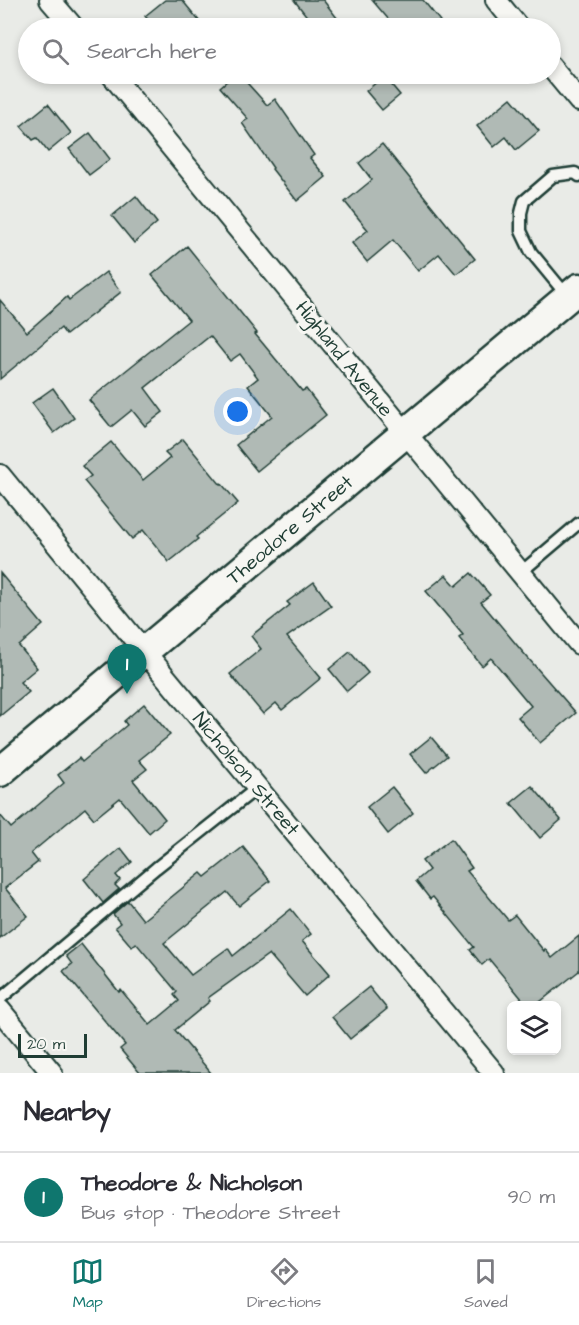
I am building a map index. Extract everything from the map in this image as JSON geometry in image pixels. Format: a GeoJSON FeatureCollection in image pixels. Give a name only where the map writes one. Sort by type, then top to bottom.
{"type":"FeatureCollection","features":[{"type":"Feature","properties":{"kind":"main road","name":"Theodore Street"},"geometry":{"type":"LineString","coordinates":[[0,772],[573,292]]}},
{"type":"Feature","properties":{"kind":"street"},"geometry":{"type":"LineString","coordinates":[[50,0],[65,18]]}},
{"type":"Feature","properties":{"kind":"street"},"geometry":{"type":"LineString","coordinates":[[496,0],[511,18]]}},
{"type":"Feature","properties":{"kind":"street"},"geometry":{"type":"LineString","coordinates":[[561,79],[579,101]]}},
{"type":"Feature","properties":{"kind":"street","name":"Highland Avenue"},"geometry":{"type":"LineString","coordinates":[[119,84],[579,644]]}},
{"type":"Feature","properties":{"kind":"street","name":"Nicholson Street"},"geometry":{"type":"LineString","coordinates":[[0,475],[494,1073]]}},
{"type":"Feature","properties":{"kind":"street"},"geometry":{"type":"LineString","coordinates":[[0,1010],[52,1073]]}},
{"type":"Feature","properties":{"kind":"lane"},"geometry":{"type":"LineString","coordinates":[[573,292],[531,252],[521,231],[521,213],[524,201],[553,176],[575,174],[579,176]]}},
{"type":"Feature","properties":{"kind":"lane"},"geometry":{"type":"LineString","coordinates":[[520,573],[579,523]]}},
{"type":"Feature","properties":{"kind":"lane"},"geometry":{"type":"LineString","coordinates":[[0,999],[156,867],[257,788]]}},
{"type":"Feature","properties":{"kind":"building"},"geometry":{"type":"Polygon","coordinates":[[[165,0],[182,0],[197,18],[147,18],[145,16],[165,0]]]}},
{"type":"Feature","properties":{"kind":"building"},"geometry":{"type":"Polygon","coordinates":[[[294,0],[323,0],[337,18],[308,18],[294,0]]]}},
{"type":"Feature","properties":{"kind":"building"},"geometry":{"type":"Polygon","coordinates":[[[372,0],[423,0],[438,18],[387,18],[372,0]]]}},
{"type":"Feature","properties":{"kind":"building"},"geometry":{"type":"Polygon","coordinates":[[[223,84],[248,84],[267,105],[275,99],[314,155],[310,158],[326,177],[297,201],[272,169],[242,123],[248,119],[220,87],[223,84]]]}},
{"type":"Feature","properties":{"kind":"building"},"geometry":{"type":"Polygon","coordinates":[[[374,84],[391,84],[400,95],[382,110],[366,91],[374,84]]]}},
{"type":"Feature","properties":{"kind":"building"},"geometry":{"type":"Polygon","coordinates":[[[511,98],[539,131],[516,150],[506,137],[494,147],[477,126],[511,98]]]}},
{"type":"Feature","properties":{"kind":"building"},"geometry":{"type":"Polygon","coordinates":[[[48,104],[71,133],[48,152],[37,138],[33,140],[21,126],[48,104]]]}},
{"type":"Feature","properties":{"kind":"building"},"geometry":{"type":"Polygon","coordinates":[[[90,133],[110,159],[89,175],[69,149],[90,133]]]}},
{"type":"Feature","properties":{"kind":"building"},"geometry":{"type":"Polygon","coordinates":[[[382,144],[475,259],[456,274],[439,254],[418,271],[393,240],[367,262],[352,243],[368,230],[345,202],[372,180],[359,163],[382,144]]]}},
{"type":"Feature","properties":{"kind":"building"},"geometry":{"type":"Polygon","coordinates":[[[136,196],[157,223],[134,243],[112,216],[136,196]]]}},
{"type":"Feature","properties":{"kind":"building"},"geometry":{"type":"Polygon","coordinates":[[[187,246],[257,333],[255,334],[302,391],[306,389],[326,415],[257,471],[236,445],[272,416],[248,386],[258,378],[240,354],[230,361],[210,336],[145,388],[163,412],[145,426],[132,410],[111,427],[89,400],[189,320],[152,275],[187,246]]]}},
{"type":"Feature","properties":{"kind":"building"},"geometry":{"type":"Polygon","coordinates":[[[106,272],[121,292],[66,335],[61,328],[0,379],[0,300],[27,332],[67,297],[69,300],[106,272]]]}},
{"type":"Feature","properties":{"kind":"building"},"geometry":{"type":"Polygon","coordinates":[[[53,388],[74,418],[54,433],[32,403],[53,388]]]}},
{"type":"Feature","properties":{"kind":"building"},"geometry":{"type":"Polygon","coordinates":[[[183,439],[238,503],[169,562],[143,530],[132,539],[84,481],[91,476],[82,466],[111,442],[143,480],[170,458],[165,453],[183,439]]]}},
{"type":"Feature","properties":{"kind":"building"},"geometry":{"type":"Polygon","coordinates":[[[0,573],[43,625],[19,646],[37,668],[20,682],[29,692],[0,716],[0,573]]]}},
{"type":"Feature","properties":{"kind":"building"},"geometry":{"type":"Polygon","coordinates":[[[471,573],[490,595],[481,602],[576,713],[540,743],[518,717],[531,706],[491,658],[482,666],[459,638],[463,635],[426,591],[446,575],[456,586],[471,573]]]}},
{"type":"Feature","properties":{"kind":"building"},"geometry":{"type":"Polygon","coordinates":[[[314,582],[331,606],[287,637],[321,678],[282,710],[276,703],[263,714],[230,674],[261,649],[251,636],[290,605],[287,602],[314,582]]]}},
{"type":"Feature","properties":{"kind":"building"},"geometry":{"type":"Polygon","coordinates":[[[350,652],[368,673],[347,691],[329,669],[350,652]]]}},
{"type":"Feature","properties":{"kind":"building"},"geometry":{"type":"Polygon","coordinates":[[[144,704],[170,735],[139,760],[147,769],[133,780],[165,819],[149,833],[120,798],[94,819],[85,808],[31,853],[38,862],[5,888],[28,916],[0,938],[0,815],[11,828],[64,783],[58,775],[79,758],[82,762],[127,725],[124,721],[144,704]]]}},
{"type":"Feature","properties":{"kind":"building"},"geometry":{"type":"Polygon","coordinates":[[[431,737],[447,756],[426,773],[410,754],[431,737]]]}},
{"type":"Feature","properties":{"kind":"building"},"geometry":{"type":"Polygon","coordinates":[[[532,786],[561,820],[540,838],[511,803],[532,786]]]}},
{"type":"Feature","properties":{"kind":"building"},"geometry":{"type":"Polygon","coordinates":[[[392,787],[413,813],[388,834],[367,807],[392,787]]]}},
{"type":"Feature","properties":{"kind":"building"},"geometry":{"type":"Polygon","coordinates":[[[451,839],[472,868],[467,871],[508,920],[515,915],[552,958],[579,936],[579,971],[541,1001],[524,1001],[489,959],[482,965],[470,950],[474,947],[433,897],[430,899],[416,881],[429,870],[422,861],[451,839]]]}},
{"type":"Feature","properties":{"kind":"building"},"geometry":{"type":"Polygon","coordinates":[[[243,847],[270,881],[239,906],[227,892],[164,943],[191,975],[228,948],[233,956],[291,909],[311,934],[302,941],[330,974],[305,996],[269,954],[208,998],[210,1001],[175,1030],[211,1073],[140,1073],[120,1049],[125,1045],[63,971],[72,964],[66,956],[81,944],[119,992],[121,990],[150,1025],[179,1001],[174,995],[177,992],[136,943],[132,947],[115,927],[120,923],[113,914],[128,901],[143,920],[201,873],[205,877],[243,847]]]}},
{"type":"Feature","properties":{"kind":"building"},"geometry":{"type":"Polygon","coordinates":[[[121,848],[132,862],[116,875],[120,880],[115,885],[119,889],[103,903],[84,879],[121,848]]]}},
{"type":"Feature","properties":{"kind":"building"},"geometry":{"type":"Polygon","coordinates":[[[369,987],[387,1009],[350,1039],[332,1017],[369,987]]]}},
{"type":"Feature","properties":{"kind":"place","name":"Theodore & Nicholson"},"geometry":{"type":"Point","coordinates":[127,694]}}]}
